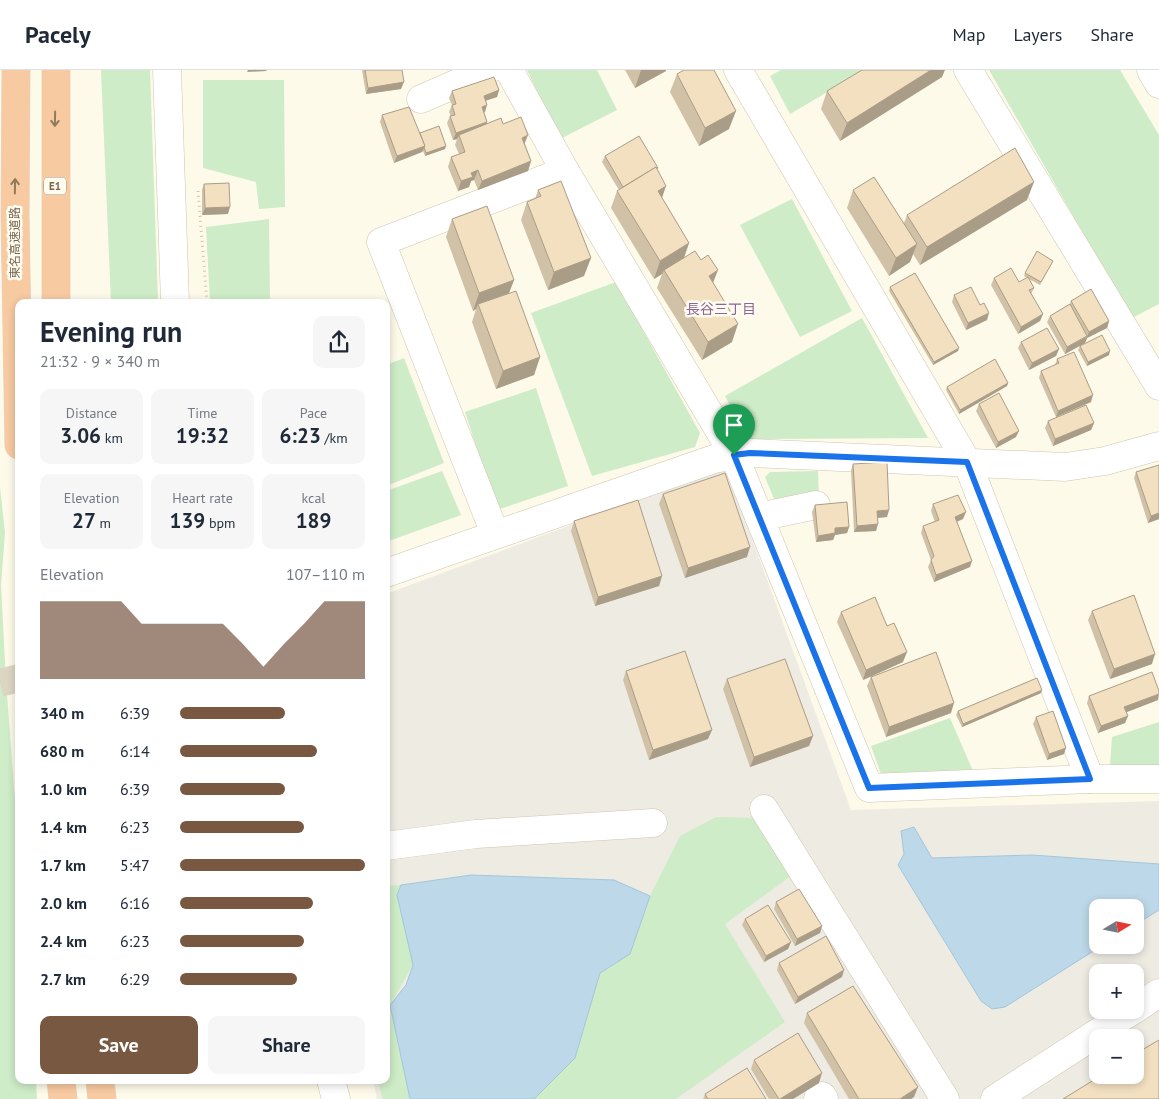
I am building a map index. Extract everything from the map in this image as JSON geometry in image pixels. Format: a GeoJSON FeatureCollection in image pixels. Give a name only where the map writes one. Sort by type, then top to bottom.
{"type":"FeatureCollection","features":[{"type":"Feature","properties":{"kind":"highway","name":"東名高速道路"},"geometry":{"type":"LineString","coordinates":[[16,70],[16,299]]}},
{"type":"Feature","properties":{"kind":"highway","name":"E1"},"geometry":{"type":"LineString","coordinates":[[56,70],[56,299]]}},
{"type":"Feature","properties":{"kind":"highway"},"geometry":{"type":"LineString","coordinates":[[55,156],[68,299]]}},
{"type":"Feature","properties":{"kind":"highway"},"geometry":{"type":"LineString","coordinates":[[61,1084],[63,1099]]}},
{"type":"Feature","properties":{"kind":"highway"},"geometry":{"type":"LineString","coordinates":[[100,1084],[102,1099]]}},
{"type":"Feature","properties":{"kind":"street"},"geometry":{"type":"LineString","coordinates":[[168,70],[176,299]]}},
{"type":"Feature","properties":{"kind":"street"},"geometry":{"type":"LineString","coordinates":[[421,99],[488,70]]}},
{"type":"Feature","properties":{"kind":"street"},"geometry":{"type":"LineString","coordinates":[[509,70],[565,171],[734,455],[869,788],[1090,779],[1159,779]]}},
{"type":"Feature","properties":{"kind":"street"},"geometry":{"type":"LineString","coordinates":[[738,70],[967,462],[1090,779]]}},
{"type":"Feature","properties":{"kind":"street"},"geometry":{"type":"LineString","coordinates":[[968,70],[1159,386]]}},
{"type":"Feature","properties":{"kind":"street"},"geometry":{"type":"LineString","coordinates":[[1151,70],[1159,84]]}},
{"type":"Feature","properties":{"kind":"street"},"geometry":{"type":"LineString","coordinates":[[495,534],[381,242],[565,171]]}},
{"type":"Feature","properties":{"kind":"street"},"geometry":{"type":"LineString","coordinates":[[390,572],[714,459],[734,455],[1065,467],[1106,461],[1159,446]]}},
{"type":"Feature","properties":{"kind":"street"},"geometry":{"type":"LineString","coordinates":[[759,517],[816,505]]}},
{"type":"Feature","properties":{"kind":"street"},"geometry":{"type":"LineString","coordinates":[[764,809],[945,1099]]}},
{"type":"Feature","properties":{"kind":"street"},"geometry":{"type":"LineString","coordinates":[[390,845],[476,834],[653,823]]}},
{"type":"Feature","properties":{"kind":"street"},"geometry":{"type":"LineString","coordinates":[[1144,1003],[1159,993]]}},
{"type":"Feature","properties":{"kind":"street"},"geometry":{"type":"LineString","coordinates":[[994,1099],[1118,1019]]}},
{"type":"Feature","properties":{"kind":"street"},"geometry":{"type":"LineString","coordinates":[[332,1084],[336,1099]]}},
{"type":"Feature","properties":{"kind":"street"},"geometry":{"type":"LineString","coordinates":[[818,1099],[822,1096],[824,1099]]}},
{"type":"Feature","properties":{"kind":"shaded area"},"geometry":{"type":"Polygon","coordinates":[[[726,467],[851,810],[1159,801],[1159,1099],[377,1099],[374,1084],[390,1084],[390,593],[726,467]]]}},
{"type":"Feature","properties":{"kind":"green space"},"geometry":{"type":"Polygon","coordinates":[[[101,70],[150,70],[158,299],[111,299],[101,70]]]}},
{"type":"Feature","properties":{"kind":"green space"},"geometry":{"type":"Polygon","coordinates":[[[527,70],[597,70],[617,110],[560,139],[527,70]]]}},
{"type":"Feature","properties":{"kind":"green space"},"geometry":{"type":"Polygon","coordinates":[[[781,70],[865,70],[790,114],[770,76],[781,70]]]}},
{"type":"Feature","properties":{"kind":"green space"},"geometry":{"type":"Polygon","coordinates":[[[989,70],[1120,70],[1159,135],[1159,304],[1132,318],[989,70]]]}},
{"type":"Feature","properties":{"kind":"green space"},"geometry":{"type":"Polygon","coordinates":[[[203,80],[284,80],[285,207],[259,209],[256,182],[203,168],[203,80]]]}},
{"type":"Feature","properties":{"kind":"green space"},"geometry":{"type":"Polygon","coordinates":[[[792,199],[852,311],[800,337],[740,225],[792,199]]]}},
{"type":"Feature","properties":{"kind":"green space"},"geometry":{"type":"Polygon","coordinates":[[[269,219],[270,299],[210,299],[206,227],[269,219]]]}},
{"type":"Feature","properties":{"kind":"green space"},"geometry":{"type":"Polygon","coordinates":[[[616,282],[700,433],[695,447],[592,476],[531,313],[616,282]]]}},
{"type":"Feature","properties":{"kind":"green space"},"geometry":{"type":"Polygon","coordinates":[[[862,318],[928,438],[748,439],[725,396],[862,318]]]}},
{"type":"Feature","properties":{"kind":"green space"},"geometry":{"type":"Polygon","coordinates":[[[404,358],[444,463],[390,484],[390,363],[404,358]]]}},
{"type":"Feature","properties":{"kind":"green space"},"geometry":{"type":"Polygon","coordinates":[[[536,388],[568,486],[497,510],[465,412],[536,388]]]}},
{"type":"Feature","properties":{"kind":"green space"},"geometry":{"type":"Polygon","coordinates":[[[442,471],[461,515],[390,541],[390,490],[442,471]]]}},
{"type":"Feature","properties":{"kind":"green space"},"geometry":{"type":"Polygon","coordinates":[[[818,471],[819,497],[777,506],[765,477],[770,472],[818,471]]]}},
{"type":"Feature","properties":{"kind":"green space"},"geometry":{"type":"Polygon","coordinates":[[[0,487],[5,533],[1,585],[15,800],[15,1084],[36,1084],[37,1099],[0,1099],[0,487]]]}},
{"type":"Feature","properties":{"kind":"green space"},"geometry":{"type":"Polygon","coordinates":[[[950,718],[976,778],[882,777],[871,746],[950,718]]]}},
{"type":"Feature","properties":{"kind":"green space"},"geometry":{"type":"Polygon","coordinates":[[[1159,722],[1159,768],[1110,766],[1112,737],[1159,722]]]}},
{"type":"Feature","properties":{"kind":"green space"},"geometry":{"type":"Polygon","coordinates":[[[716,817],[769,818],[799,870],[725,924],[785,1022],[676,1099],[534,1099],[575,1057],[600,973],[630,954],[650,896],[680,836],[716,817]]]}},
{"type":"Feature","properties":{"kind":"green space"},"geometry":{"type":"Polygon","coordinates":[[[401,885],[413,965],[390,1005],[390,886],[401,885]]]}},
{"type":"Feature","properties":{"kind":"green space"},"geometry":{"type":"Polygon","coordinates":[[[390,1005],[410,1099],[383,1099],[378,1084],[390,1084],[390,1005]]]}},
{"type":"Feature","properties":{"kind":"water"},"geometry":{"type":"Polygon","coordinates":[[[914,827],[932,858],[1032,855],[1159,864],[1159,910],[1144,919],[1144,899],[1089,899],[1089,954],[1005,1007],[992,1009],[981,1001],[898,865],[904,854],[901,831],[914,827]]]}},
{"type":"Feature","properties":{"kind":"water"},"geometry":{"type":"Polygon","coordinates":[[[471,875],[614,880],[650,896],[630,954],[600,973],[575,1058],[534,1099],[410,1099],[390,1005],[406,985],[413,965],[397,895],[401,885],[471,875]]]}},
{"type":"Feature","properties":{"kind":"building"},"geometry":{"type":"Polygon","coordinates":[[[365,70],[402,70],[404,82],[368,88],[365,70]]]}},
{"type":"Feature","properties":{"kind":"building"},"geometry":{"type":"Polygon","coordinates":[[[684,70],[714,70],[736,111],[705,128],[677,74],[684,70]]]}},
{"type":"Feature","properties":{"kind":"building"},"geometry":{"type":"Polygon","coordinates":[[[862,70],[931,70],[847,123],[827,91],[862,70]]]}},
{"type":"Feature","properties":{"kind":"building"},"geometry":{"type":"Polygon","coordinates":[[[494,77],[499,90],[484,96],[487,105],[482,107],[487,122],[456,133],[450,116],[455,115],[452,105],[456,104],[452,91],[494,77]]]}},
{"type":"Feature","properties":{"kind":"building"},"geometry":{"type":"Polygon","coordinates":[[[409,107],[425,146],[397,156],[382,115],[409,107]]]}},
{"type":"Feature","properties":{"kind":"building"},"geometry":{"type":"Polygon","coordinates":[[[521,117],[528,135],[522,138],[531,161],[482,181],[478,170],[471,173],[473,177],[461,181],[451,157],[465,152],[459,135],[501,118],[503,124],[521,117]]]}},
{"type":"Feature","properties":{"kind":"building"},"geometry":{"type":"Polygon","coordinates":[[[439,126],[446,146],[426,153],[420,133],[439,126]]]}},
{"type":"Feature","properties":{"kind":"building"},"geometry":{"type":"Polygon","coordinates":[[[639,136],[658,168],[656,169],[656,167],[623,187],[605,156],[639,136]]]}},
{"type":"Feature","properties":{"kind":"building"},"geometry":{"type":"Polygon","coordinates":[[[1015,148],[1034,182],[927,247],[907,215],[1015,148]]]}},
{"type":"Feature","properties":{"kind":"building"},"geometry":{"type":"Polygon","coordinates":[[[656,167],[666,186],[658,191],[689,243],[660,261],[617,191],[656,167]]]}},
{"type":"Feature","properties":{"kind":"building"},"geometry":{"type":"Polygon","coordinates":[[[874,177],[917,244],[896,258],[853,190],[874,177]]]}},
{"type":"Feature","properties":{"kind":"building"},"geometry":{"type":"Polygon","coordinates":[[[561,181],[591,258],[554,272],[527,202],[541,196],[538,190],[561,181]]]}},
{"type":"Feature","properties":{"kind":"building"},"geometry":{"type":"Polygon","coordinates":[[[229,183],[230,207],[205,208],[204,184],[229,183]]]}},
{"type":"Feature","properties":{"kind":"building"},"geometry":{"type":"Polygon","coordinates":[[[487,206],[514,280],[479,293],[452,219],[487,206]]]}},
{"type":"Feature","properties":{"kind":"building"},"geometry":{"type":"Polygon","coordinates":[[[695,251],[701,260],[708,255],[718,270],[709,276],[738,324],[708,342],[664,270],[695,251]]]}},
{"type":"Feature","properties":{"kind":"building"},"geometry":{"type":"Polygon","coordinates":[[[1037,251],[1053,261],[1041,282],[1025,273],[1037,251]]]}},
{"type":"Feature","properties":{"kind":"building"},"geometry":{"type":"Polygon","coordinates":[[[1011,268],[1019,282],[1028,277],[1034,288],[1029,290],[1043,314],[1021,327],[994,278],[1011,268]]]}},
{"type":"Feature","properties":{"kind":"building"},"geometry":{"type":"Polygon","coordinates":[[[915,273],[959,348],[934,362],[890,287],[915,273]]]}},
{"type":"Feature","properties":{"kind":"building"},"geometry":{"type":"Polygon","coordinates":[[[971,287],[980,305],[984,303],[989,313],[968,323],[954,295],[971,287]]]}},
{"type":"Feature","properties":{"kind":"building"},"geometry":{"type":"Polygon","coordinates":[[[1091,289],[1109,321],[1089,332],[1071,301],[1091,289]]]}},
{"type":"Feature","properties":{"kind":"building"},"geometry":{"type":"Polygon","coordinates":[[[516,291],[540,357],[503,371],[478,304],[516,291]]]}},
{"type":"Feature","properties":{"kind":"building"},"geometry":{"type":"Polygon","coordinates":[[[1070,304],[1087,336],[1067,347],[1050,316],[1070,304]]]}},
{"type":"Feature","properties":{"kind":"building"},"geometry":{"type":"Polygon","coordinates":[[[1047,328],[1059,349],[1032,363],[1021,342],[1047,328]]]}},
{"type":"Feature","properties":{"kind":"building"},"geometry":{"type":"Polygon","coordinates":[[[1102,335],[1110,351],[1088,362],[1080,346],[1102,335]]]}},
{"type":"Feature","properties":{"kind":"building"},"geometry":{"type":"Polygon","coordinates":[[[1074,352],[1093,395],[1058,411],[1041,371],[1059,363],[1057,359],[1074,352]]]}},
{"type":"Feature","properties":{"kind":"building"},"geometry":{"type":"Polygon","coordinates":[[[995,359],[1008,383],[960,410],[947,387],[995,359]]]}},
{"type":"Feature","properties":{"kind":"building"},"geometry":{"type":"Polygon","coordinates":[[[999,393],[1019,431],[998,442],[979,404],[999,393]]]}},
{"type":"Feature","properties":{"kind":"building"},"geometry":{"type":"Polygon","coordinates":[[[1086,405],[1094,423],[1055,439],[1048,421],[1086,405]]]}},
{"type":"Feature","properties":{"kind":"building"},"geometry":{"type":"Polygon","coordinates":[[[887,462],[889,510],[877,511],[878,524],[857,526],[853,464],[887,462]]]}},
{"type":"Feature","properties":{"kind":"building"},"geometry":{"type":"Polygon","coordinates":[[[1159,465],[1159,513],[1151,516],[1136,472],[1159,465]]]}},
{"type":"Feature","properties":{"kind":"building"},"geometry":{"type":"Polygon","coordinates":[[[725,473],[750,547],[688,568],[663,494],[725,473]]]}},
{"type":"Feature","properties":{"kind":"building"},"geometry":{"type":"Polygon","coordinates":[[[958,495],[966,512],[955,517],[972,561],[936,575],[931,560],[934,556],[923,526],[939,520],[933,504],[958,495]]]}},
{"type":"Feature","properties":{"kind":"building"},"geometry":{"type":"Polygon","coordinates":[[[638,500],[662,576],[598,597],[574,521],[638,500]]]}},
{"type":"Feature","properties":{"kind":"building"},"geometry":{"type":"Polygon","coordinates":[[[847,502],[849,527],[835,528],[835,533],[818,536],[815,505],[847,502]]]}},
{"type":"Feature","properties":{"kind":"building"},"geometry":{"type":"Polygon","coordinates":[[[1134,595],[1155,654],[1114,669],[1092,611],[1134,595]]]}},
{"type":"Feature","properties":{"kind":"building"},"geometry":{"type":"Polygon","coordinates":[[[875,597],[887,626],[894,623],[907,652],[866,670],[841,612],[875,597]]]}},
{"type":"Feature","properties":{"kind":"building"},"geometry":{"type":"Polygon","coordinates":[[[685,651],[712,730],[653,750],[626,671],[685,651]]]}},
{"type":"Feature","properties":{"kind":"building"},"geometry":{"type":"Polygon","coordinates":[[[936,652],[954,703],[889,727],[871,677],[936,652]]]}},
{"type":"Feature","properties":{"kind":"building"},"geometry":{"type":"Polygon","coordinates":[[[785,659],[813,736],[754,757],[727,679],[785,659]]]}},
{"type":"Feature","properties":{"kind":"building"},"geometry":{"type":"Polygon","coordinates":[[[1152,672],[1159,694],[1124,707],[1128,716],[1101,726],[1089,696],[1152,672]]]}},
{"type":"Feature","properties":{"kind":"building"},"geometry":{"type":"Polygon","coordinates":[[[1037,678],[1042,690],[963,724],[958,711],[1037,678]]]}},
{"type":"Feature","properties":{"kind":"building"},"geometry":{"type":"Polygon","coordinates":[[[1053,711],[1066,748],[1049,754],[1036,717],[1053,711]]]}},
{"type":"Feature","properties":{"kind":"building"},"geometry":{"type":"Polygon","coordinates":[[[799,889],[822,926],[797,939],[776,902],[799,889]]]}},
{"type":"Feature","properties":{"kind":"building"},"geometry":{"type":"Polygon","coordinates":[[[768,905],[791,942],[766,956],[745,919],[768,905]]]}},
{"type":"Feature","properties":{"kind":"building"},"geometry":{"type":"Polygon","coordinates":[[[826,936],[844,970],[798,997],[779,963],[826,936]]]}},
{"type":"Feature","properties":{"kind":"building"},"geometry":{"type":"Polygon","coordinates":[[[853,986],[918,1087],[900,1099],[859,1099],[807,1013],[853,986]]]}},
{"type":"Feature","properties":{"kind":"building"},"geometry":{"type":"Polygon","coordinates":[[[798,1033],[822,1073],[779,1099],[754,1060],[798,1033]]]}},
{"type":"Feature","properties":{"kind":"building"},"geometry":{"type":"Polygon","coordinates":[[[1159,1040],[1159,1099],[1063,1099],[1089,1083],[1144,1084],[1144,1049],[1159,1040]]]}},
{"type":"Feature","properties":{"kind":"building"},"geometry":{"type":"Polygon","coordinates":[[[747,1068],[766,1099],[708,1099],[705,1094],[747,1068]]]}},
{"type":"Feature","properties":{"kind":"tunnel"},"geometry":{"type":"LineString","coordinates":[[0,683],[15,679]]}},
{"type":"Feature","properties":{"kind":"district","name":"長谷三丁目"},"geometry":{"type":"Point","coordinates":[721,309]}},
{"type":"Feature","properties":{"kind":"route"},"geometry":{"type":"LineString","coordinates":[[750,453],[967,462],[1090,779],[869,788],[734,455],[750,453]]}}]}
